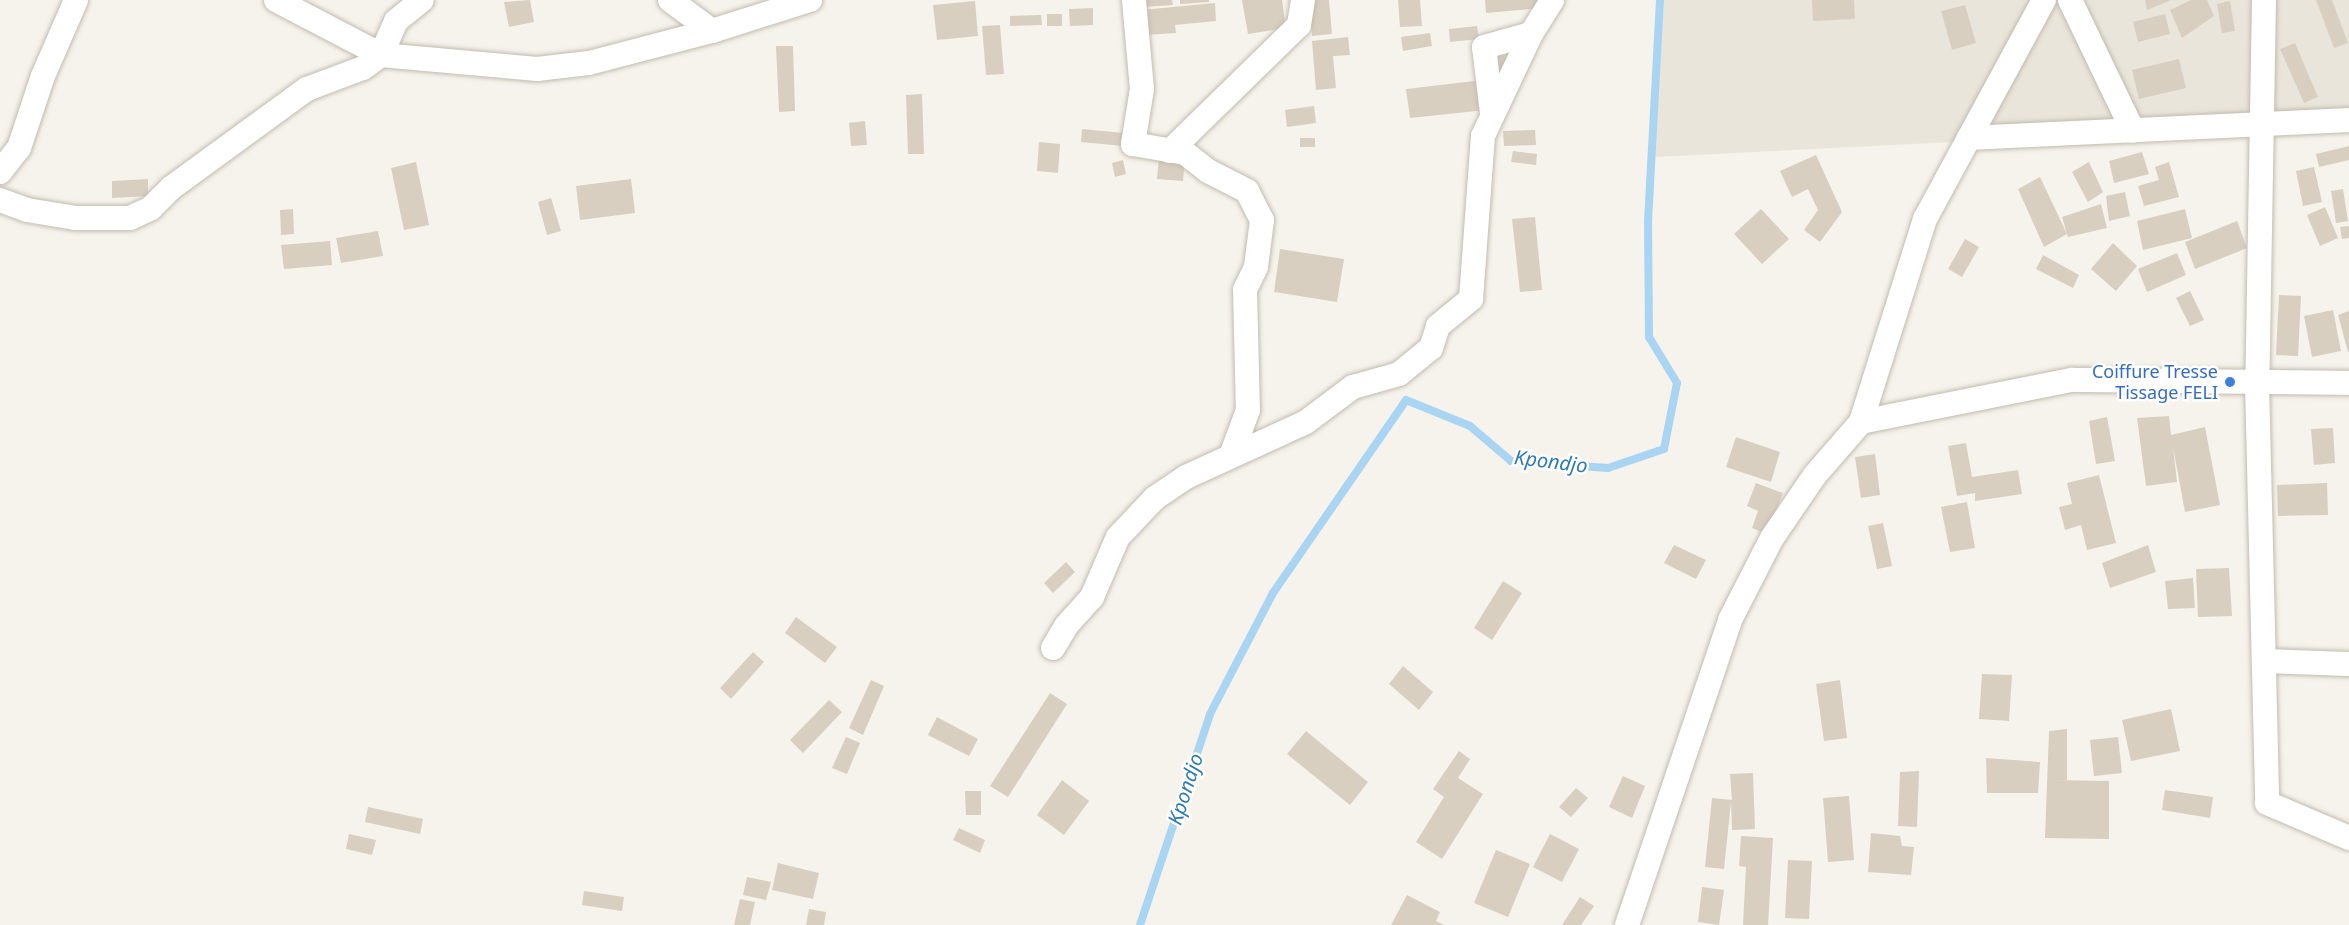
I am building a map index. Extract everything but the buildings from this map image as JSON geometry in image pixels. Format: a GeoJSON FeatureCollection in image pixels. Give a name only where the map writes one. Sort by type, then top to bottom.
{"type":"FeatureCollection","features":[{"type":"Feature","properties":{"kind":"street"},"geometry":{"type":"LineString","coordinates":[[0,172],[19,148],[44,76],[76,0]]}},
{"type":"Feature","properties":{"kind":"street"},"geometry":{"type":"LineString","coordinates":[[276,0],[381,56],[537,69],[589,63],[712,31],[810,0]]}},
{"type":"Feature","properties":{"kind":"street"},"geometry":{"type":"LineString","coordinates":[[0,200],[27,210],[76,218],[130,218],[151,208],[227,145],[307,89],[363,68],[381,56],[396,21],[422,0]]}},
{"type":"Feature","properties":{"kind":"street"},"geometry":{"type":"LineString","coordinates":[[670,0],[712,31]]}},
{"type":"Feature","properties":{"kind":"street"},"geometry":{"type":"LineString","coordinates":[[1134,0],[1142,89],[1132,144],[1185,153],[1208,171],[1247,191],[1262,220],[1256,267],[1245,290],[1248,410],[1231,456]]}},
{"type":"Feature","properties":{"kind":"street"},"geometry":{"type":"LineString","coordinates":[[1170,150],[1299,25],[1303,0]]}},
{"type":"Feature","properties":{"kind":"street"},"geometry":{"type":"LineString","coordinates":[[1053,648],[1092,597],[1118,537],[1147,506],[1186,477],[1306,422],[1353,387],[1399,374],[1431,348],[1437,326],[1471,299],[1483,136],[1492,112],[1531,34],[1552,0]]}},
{"type":"Feature","properties":{"kind":"street"},"geometry":{"type":"LineString","coordinates":[[1627,925],[1730,620],[1772,538],[1815,475],[1861,422],[1926,219],[2044,0]]}},
{"type":"Feature","properties":{"kind":"street"},"geometry":{"type":"LineString","coordinates":[[2070,0],[2133,131]]}},
{"type":"Feature","properties":{"kind":"street"},"geometry":{"type":"LineString","coordinates":[[2264,0],[2257,383],[2267,803],[2349,838]]}},
{"type":"Feature","properties":{"kind":"street"},"geometry":{"type":"LineString","coordinates":[[1492,112],[1484,47],[1531,34]]}},
{"type":"Feature","properties":{"kind":"street"},"geometry":{"type":"LineString","coordinates":[[1970,138],[2349,120]]}},
{"type":"Feature","properties":{"kind":"street"},"geometry":{"type":"LineString","coordinates":[[1861,422],[2072,380],[2349,383]]}},
{"type":"Feature","properties":{"kind":"street"},"geometry":{"type":"LineString","coordinates":[[2264,661],[2349,664]]}},
{"type":"Feature","properties":{"kind":"shaded area"},"geometry":{"type":"Polygon","coordinates":[[[1664,0],[2349,0],[2349,122],[1655,157],[1664,0]]]}},
{"type":"Feature","properties":{"kind":"waterway","name":"Kpondjo"},"geometry":{"type":"LineString","coordinates":[[1140,925],[1210,714],[1273,593],[1406,400],[1470,426],[1511,461],[1608,468],[1664,449],[1677,383],[1649,337],[1648,222],[1660,0]]}},
{"type":"Feature","properties":{"kind":"place","name":"Coiffure Tresse Tissage FELI"},"geometry":{"type":"Point","coordinates":[2230,382]}}]}
